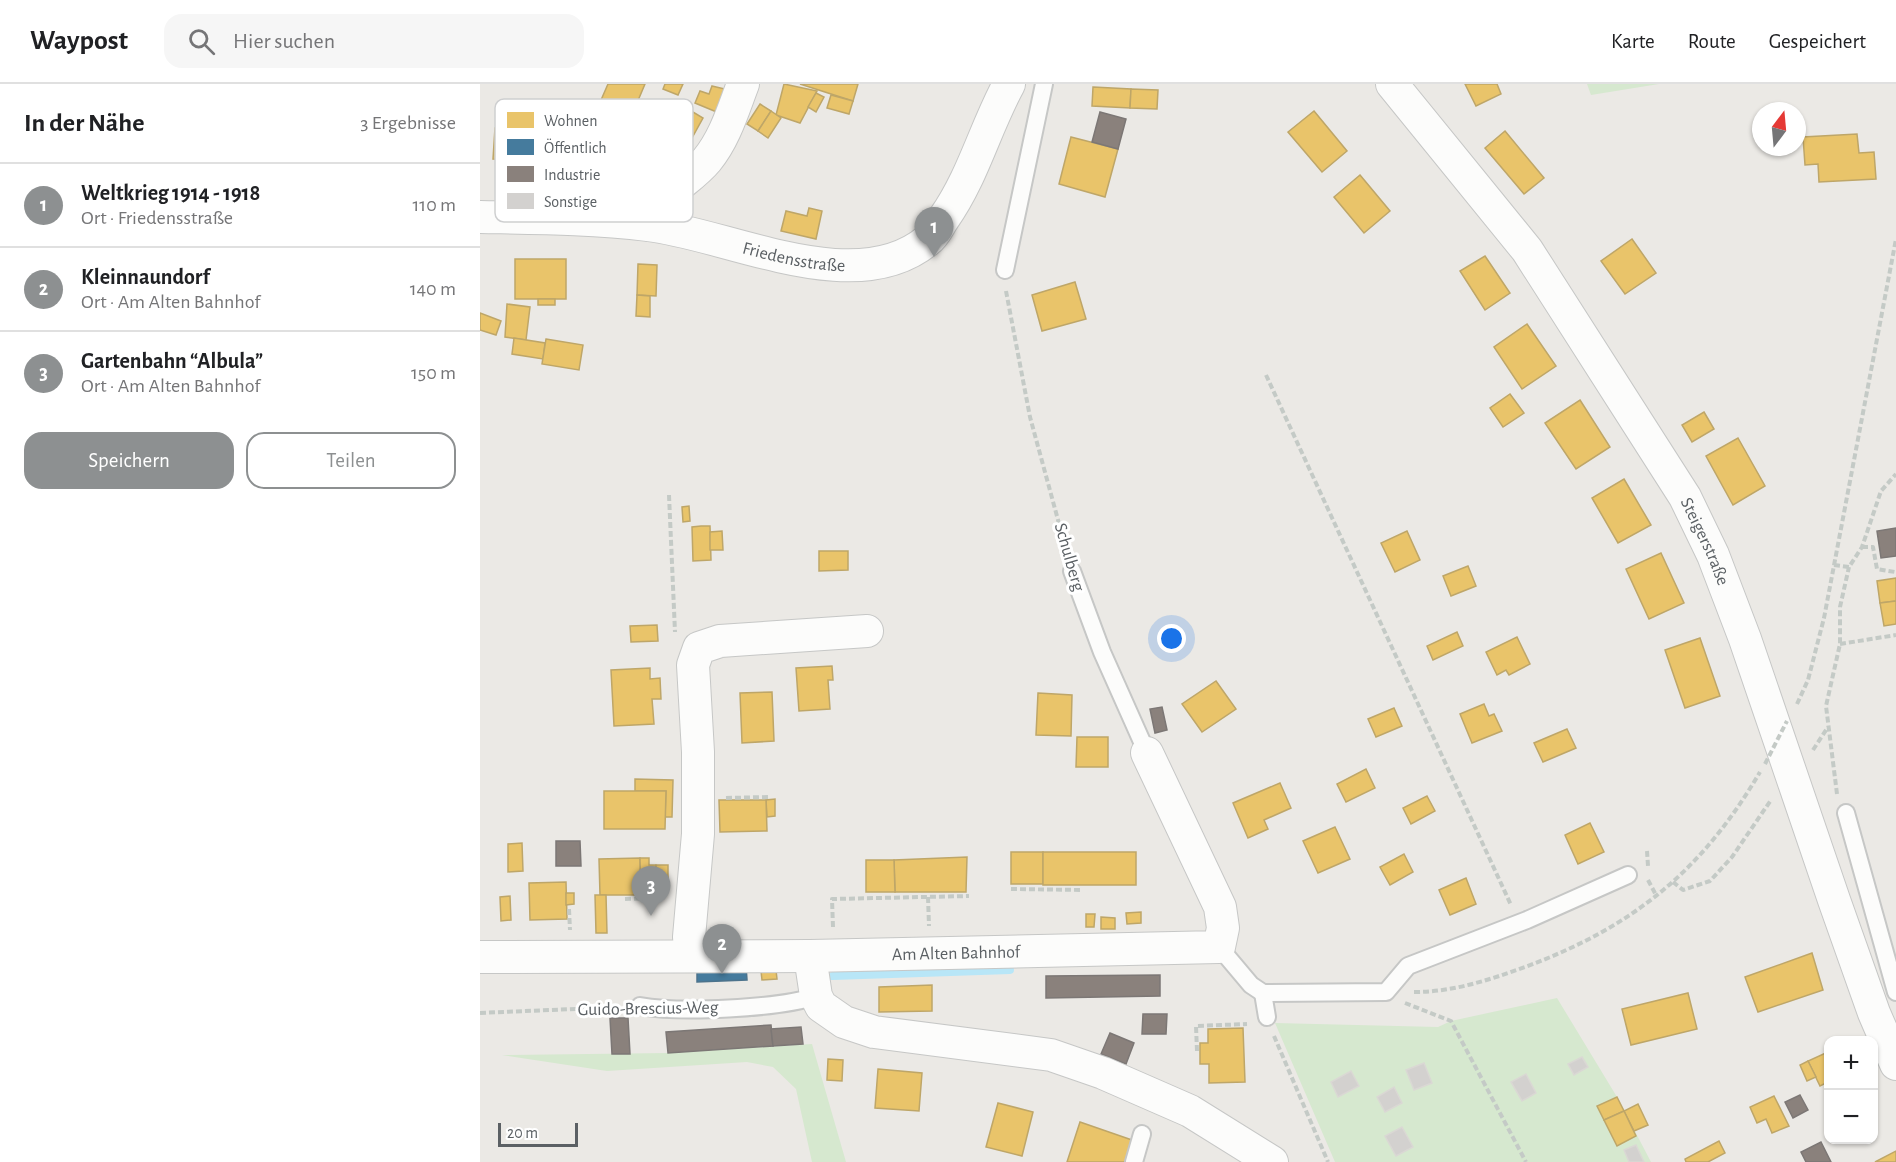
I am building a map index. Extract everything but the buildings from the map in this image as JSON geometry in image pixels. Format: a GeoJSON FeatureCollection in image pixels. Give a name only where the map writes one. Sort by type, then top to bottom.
{"type":"FeatureCollection","features":[{"type":"Feature","properties":{"kind":"street"},"geometry":{"type":"LineString","coordinates":[[693,172],[705,162],[720,142],[743,84]]}},
{"type":"Feature","properties":{"kind":"street","name":"Friedensstraße"},"geometry":{"type":"LineString","coordinates":[[586,222],[650,225],[820,264],[866,266],[902,256],[929,240],[950,209],[1010,84]]}},
{"type":"Feature","properties":{"kind":"street","name":"Steigerstraße"},"geometry":{"type":"LineString","coordinates":[[1407,91],[1527,249],[1685,497],[1713,555],[1745,639],[1838,910],[1896,1064]]}},
{"type":"Feature","properties":{"kind":"street","name":"Friedensstraße"},"geometry":{"type":"LineString","coordinates":[[480,217],[495,218]]}},
{"type":"Feature","properties":{"kind":"street"},"geometry":{"type":"LineString","coordinates":[[691,956],[689,937],[698,834],[693,665],[699,648],[720,641],[867,631]]}},
{"type":"Feature","properties":{"kind":"street","name":"Schulberg"},"geometry":{"type":"LineString","coordinates":[[1147,753],[1220,907],[1223,928],[1219,947]]}},
{"type":"Feature","properties":{"kind":"street","name":"Am Alten Bahnhof"},"geometry":{"type":"LineString","coordinates":[[480,957],[822,956],[1219,947]]}},
{"type":"Feature","properties":{"kind":"street"},"geometry":{"type":"LineString","coordinates":[[822,956],[816,996],[821,1006],[844,1022],[874,1032],[1051,1055],[1103,1073],[1190,1111],[1272,1162]]}},
{"type":"Feature","properties":{"kind":"lane"},"geometry":{"type":"LineString","coordinates":[[1005,270],[1044,84]]}},
{"type":"Feature","properties":{"kind":"lane","name":"Schulberg"},"geometry":{"type":"LineString","coordinates":[[1072,571],[1102,652],[1147,753]]}},
{"type":"Feature","properties":{"kind":"lane"},"geometry":{"type":"LineString","coordinates":[[1845,813],[1896,992]]}},
{"type":"Feature","properties":{"kind":"lane"},"geometry":{"type":"LineString","coordinates":[[1219,947],[1243,977],[1263,993],[1386,992],[1408,966],[1520,923],[1628,874]]}},
{"type":"Feature","properties":{"kind":"lane"},"geometry":{"type":"LineString","coordinates":[[1259,1020],[1263,993]]}},
{"type":"Feature","properties":{"kind":"lane","name":"Guido-Brescius-Weg"},"geometry":{"type":"LineString","coordinates":[[639,1006],[663,1010],[799,1001],[816,996]]}},
{"type":"Feature","properties":{"kind":"lane"},"geometry":{"type":"LineString","coordinates":[[1134,1162],[1142,1134]]}},
{"type":"Feature","properties":{"kind":"path"},"geometry":{"type":"LineString","coordinates":[[1765,764],[1809,680],[1834,565],[1896,239]]}},
{"type":"Feature","properties":{"kind":"path","name":"Schulberg"},"geometry":{"type":"LineString","coordinates":[[1005,270],[1007,301],[1030,417],[1072,571]]}},
{"type":"Feature","properties":{"kind":"path"},"geometry":{"type":"LineString","coordinates":[[1266,375],[1520,923]]}},
{"type":"Feature","properties":{"kind":"path"},"geometry":{"type":"LineString","coordinates":[[1845,813],[1839,803],[1826,706],[1840,644],[1840,607],[1849,567],[1862,548],[1881,490],[1896,474]]}},
{"type":"Feature","properties":{"kind":"path"},"geometry":{"type":"LineString","coordinates":[[669,495],[675,640],[699,648]]}},
{"type":"Feature","properties":{"kind":"path"},"geometry":{"type":"LineString","coordinates":[[1862,548],[1873,547],[1877,569],[1895,572]]}},
{"type":"Feature","properties":{"kind":"path"},"geometry":{"type":"LineString","coordinates":[[1834,565],[1849,567]]}},
{"type":"Feature","properties":{"kind":"path"},"geometry":{"type":"LineString","coordinates":[[1840,644],[1896,635]]}},
{"type":"Feature","properties":{"kind":"path"},"geometry":{"type":"LineString","coordinates":[[1818,741],[1828,727]]}},
{"type":"Feature","properties":{"kind":"path"},"geometry":{"type":"LineString","coordinates":[[698,800],[768,797]]}},
{"type":"Feature","properties":{"kind":"path"},"geometry":{"type":"LineString","coordinates":[[1673,882],[1683,890],[1710,881],[1732,857],[1747,832],[1772,799]]}},
{"type":"Feature","properties":{"kind":"path"},"geometry":{"type":"LineString","coordinates":[[1648,881],[1656,895]]}},
{"type":"Feature","properties":{"kind":"path"},"geometry":{"type":"LineString","coordinates":[[1011,889],[1083,890]]}},
{"type":"Feature","properties":{"kind":"path"},"geometry":{"type":"LineString","coordinates":[[822,956],[832,899],[969,896]]}},
{"type":"Feature","properties":{"kind":"path"},"geometry":{"type":"LineString","coordinates":[[626,899],[673,898]]}},
{"type":"Feature","properties":{"kind":"path"},"geometry":{"type":"LineString","coordinates":[[569,909],[571,938]]}},
{"type":"Feature","properties":{"kind":"path"},"geometry":{"type":"LineString","coordinates":[[1386,992],[1415,1008],[1451,1021],[1526,1162]]}},
{"type":"Feature","properties":{"kind":"path","name":"Guido-Brescius-Weg"},"geometry":{"type":"LineString","coordinates":[[480,1013],[639,1006]]}},
{"type":"Feature","properties":{"kind":"path"},"geometry":{"type":"LineString","coordinates":[[1197,1051],[1196,1026],[1259,1020],[1328,1162]]}},
{"type":"Feature","properties":{"kind":"green space"},"geometry":{"type":"Polygon","coordinates":[[[1587,84],[1659,84],[1591,95],[1587,84]]]}},
{"type":"Feature","properties":{"kind":"green space"},"geometry":{"type":"Polygon","coordinates":[[[1557,998],[1617,1097],[1651,1162],[1335,1162],[1275,1023],[1438,1027],[1451,1021],[1557,998]]]}},
{"type":"Feature","properties":{"kind":"green space"},"geometry":{"type":"Polygon","coordinates":[[[812,1044],[846,1162],[812,1162],[796,1089],[773,1067],[747,1062],[607,1071],[502,1055],[668,1053],[812,1044]]]}},
{"type":"Feature","properties":{"kind":"waterway"},"geometry":{"type":"LineString","coordinates":[[833,976],[1010,970]]}},
{"type":"Feature","properties":{"kind":"place","name":"Weltkrieg 1914 - 1918"},"geometry":{"type":"Point","coordinates":[934,257]}},
{"type":"Feature","properties":{"kind":"place","name":"Gartenbahn “Albula”"},"geometry":{"type":"Point","coordinates":[651,916]}},
{"type":"Feature","properties":{"kind":"place","name":"Kleinnaundorf"},"geometry":{"type":"Point","coordinates":[722,974]}}]}
